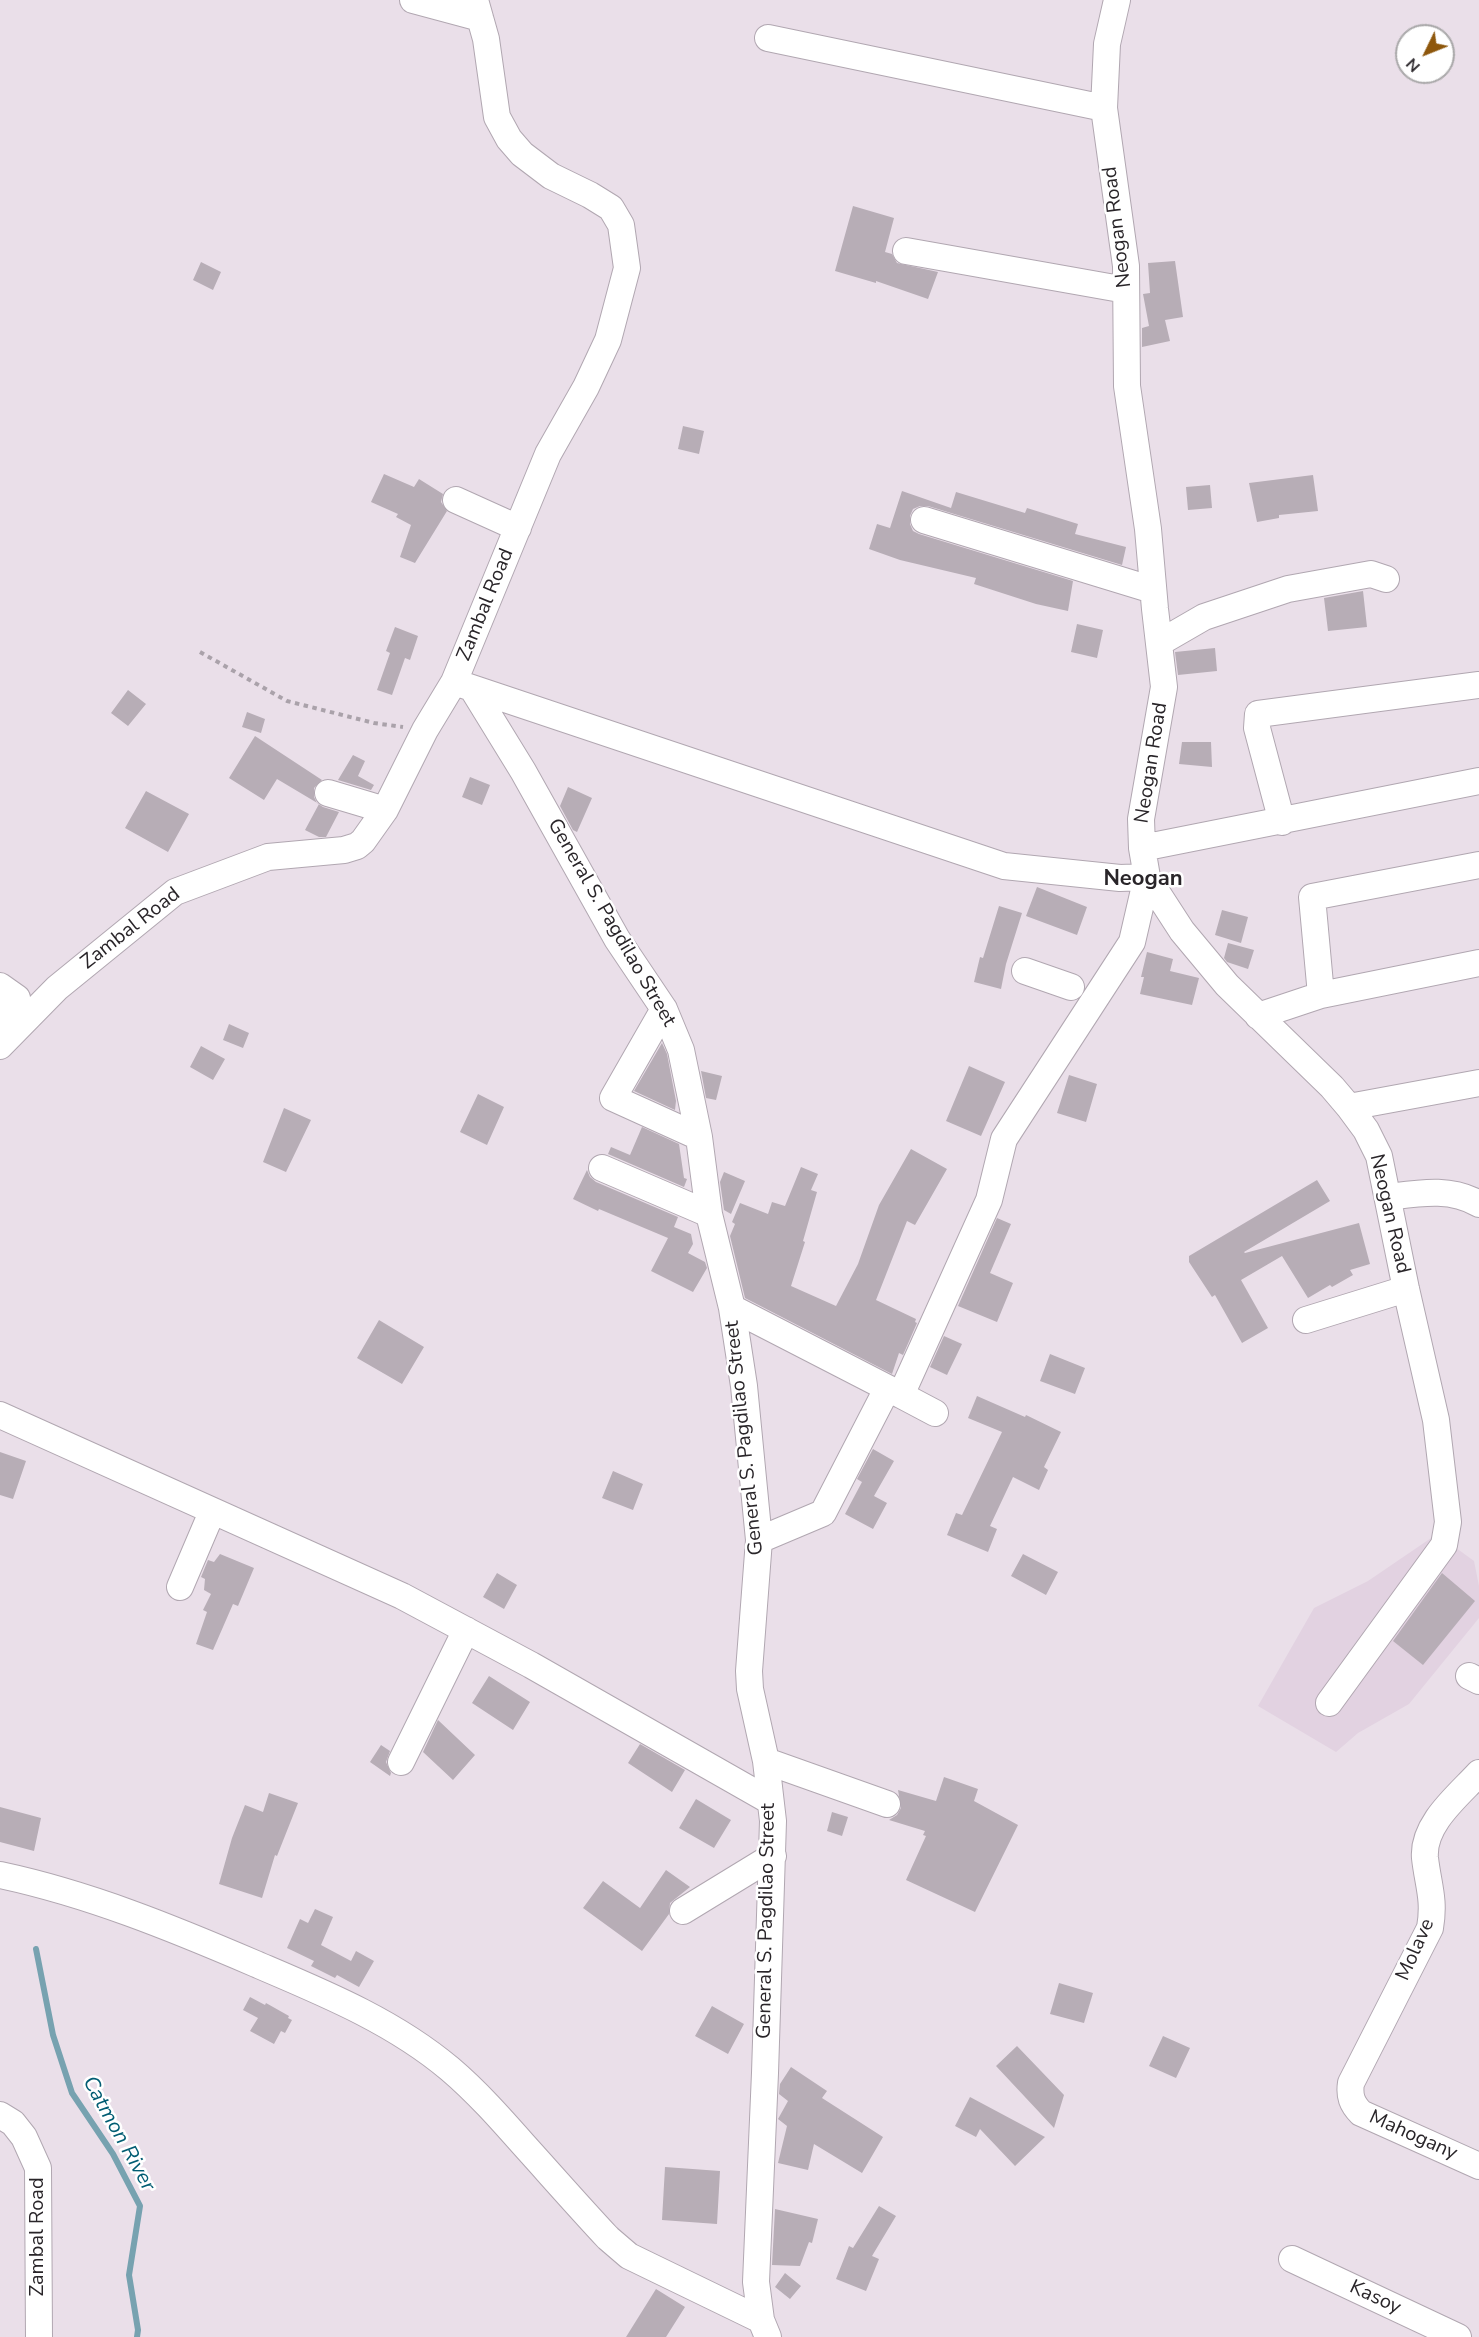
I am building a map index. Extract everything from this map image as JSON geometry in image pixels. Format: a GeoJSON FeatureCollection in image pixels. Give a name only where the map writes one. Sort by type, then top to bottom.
{"type":"FeatureCollection","features":[{"type":"Feature","properties":{"kind":"street"},"geometry":{"type":"LineString","coordinates":[[413,0],[477,9]]}},
{"type":"Feature","properties":{"kind":"street","name":"Neogan Road"},"geometry":{"type":"LineString","coordinates":[[1117,0],[1107,44],[1104,108],[1126,266],[1127,386],[1148,529],[1164,687],[1141,819],[1142,848],[1147,877],[1201,955],[1227,985],[1332,1087],[1366,1130],[1379,1156],[1436,1420],[1448,1522],[1444,1545],[1329,1703]]}},
{"type":"Feature","properties":{"kind":"street","name":"Zambal Road"},"geometry":{"type":"LineString","coordinates":[[0,1046],[57,988],[175,892],[268,857],[345,850],[357,846],[385,810],[425,730],[463,685],[518,528],[548,454],[586,387],[608,340],[627,268],[621,225],[611,208],[551,176],[522,154],[509,140],[497,117],[486,39],[477,9]]}},
{"type":"Feature","properties":{"kind":"street"},"geometry":{"type":"LineString","coordinates":[[768,38],[1104,108]]}},
{"type":"Feature","properties":{"kind":"street"},"geometry":{"type":"LineString","coordinates":[[906,251],[1126,290]]}},
{"type":"Feature","properties":{"kind":"street"},"geometry":{"type":"LineString","coordinates":[[456,500],[518,528]]}},
{"type":"Feature","properties":{"kind":"street"},"geometry":{"type":"LineString","coordinates":[[924,520],[1153,590]]}},
{"type":"Feature","properties":{"kind":"street"},"geometry":{"type":"LineString","coordinates":[[1159,643],[1204,617],[1288,589],[1371,574],[1386,579]]}},
{"type":"Feature","properties":{"kind":"street"},"geometry":{"type":"LineString","coordinates":[[463,685],[1004,866],[1120,878],[1147,877],[1132,942],[1004,1139],[989,1200],[894,1392],[823,1514],[759,1540]]}},
{"type":"Feature","properties":{"kind":"street","name":"General S. Pagdilao Street"},"geometry":{"type":"LineString","coordinates":[[463,685],[523,771],[617,939],[664,1009],[681,1050],[699,1137],[709,1214],[732,1308],[744,1386],[759,1540],[749,1671],[750,1689],[766,1761],[773,1821],[756,2282],[765,2328]]}},
{"type":"Feature","properties":{"kind":"street"},"geometry":{"type":"LineString","coordinates":[[1282,822],[1257,728],[1258,714],[1479,685]]}},
{"type":"Feature","properties":{"kind":"street"},"geometry":{"type":"LineString","coordinates":[[1142,848],[1479,781]]}},
{"type":"Feature","properties":{"kind":"street"},"geometry":{"type":"LineString","coordinates":[[328,793],[385,810]]}},
{"type":"Feature","properties":{"kind":"street"},"geometry":{"type":"LineString","coordinates":[[1321,995],[1312,897],[1479,865]]}},
{"type":"Feature","properties":{"kind":"street"},"geometry":{"type":"LineString","coordinates":[[1258,1016],[1321,995],[1479,963]]}},
{"type":"Feature","properties":{"kind":"street"},"geometry":{"type":"LineString","coordinates":[[1025,971],[1071,987]]}},
{"type":"Feature","properties":{"kind":"street"},"geometry":{"type":"LineString","coordinates":[[0,986],[17,998],[0,1017]]}},
{"type":"Feature","properties":{"kind":"street"},"geometry":{"type":"LineString","coordinates":[[664,1009],[613,1098],[699,1137]]}},
{"type":"Feature","properties":{"kind":"street"},"geometry":{"type":"LineString","coordinates":[[1350,1107],[1479,1083]]}},
{"type":"Feature","properties":{"kind":"street"},"geometry":{"type":"LineString","coordinates":[[602,1168],[709,1214]]}},
{"type":"Feature","properties":{"kind":"street"},"geometry":{"type":"LineString","coordinates":[[1388,1197],[1422,1192],[1445,1192],[1466,1196],[1479,1204]]}},
{"type":"Feature","properties":{"kind":"street"},"geometry":{"type":"LineString","coordinates":[[1306,1320],[1406,1289]]}},
{"type":"Feature","properties":{"kind":"street"},"geometry":{"type":"LineString","coordinates":[[732,1308],[935,1413]]}},
{"type":"Feature","properties":{"kind":"street"},"geometry":{"type":"LineString","coordinates":[[0,1415],[402,1596],[770,1801]]}},
{"type":"Feature","properties":{"kind":"street"},"geometry":{"type":"LineString","coordinates":[[180,1587],[212,1512]]}},
{"type":"Feature","properties":{"kind":"street"},"geometry":{"type":"LineString","coordinates":[[401,1762],[466,1630]]}},
{"type":"Feature","properties":{"kind":"street"},"geometry":{"type":"LineString","coordinates":[[766,1761],[887,1804]]}},
{"type":"Feature","properties":{"kind":"street","name":"Molave"},"geometry":{"type":"LineString","coordinates":[[1351,2100],[1351,2083],[1430,1928],[1433,1912],[1432,1894],[1425,1858],[1425,1844],[1437,1820],[1479,1773]]}},
{"type":"Feature","properties":{"kind":"street"},"geometry":{"type":"LineString","coordinates":[[683,1911],[772,1856]]}},
{"type":"Feature","properties":{"kind":"street"},"geometry":{"type":"LineString","coordinates":[[0,1875],[74,1893],[163,1924],[333,1997],[375,2019],[420,2046],[451,2070],[483,2100],[589,2218],[629,2256],[765,2328]]}},
{"type":"Feature","properties":{"kind":"street","name":"Mahogany"},"geometry":{"type":"LineString","coordinates":[[1351,2100],[1361,2113],[1479,2166]]}},
{"type":"Feature","properties":{"kind":"street","name":"Zambal Road"},"geometry":{"type":"LineString","coordinates":[[0,2115],[13,2123],[24,2137],[38,2168],[39,2337]]}},
{"type":"Feature","properties":{"kind":"street","name":"Kasoy"},"geometry":{"type":"LineString","coordinates":[[1292,2259],[1458,2337]]}},
{"type":"Feature","properties":{"kind":"path"},"geometry":{"type":"LineString","coordinates":[[200,652],[287,701],[374,723],[425,730]]}},
{"type":"Feature","properties":{"kind":"shaded area"},"geometry":{"type":"Polygon","coordinates":[[[1437,1534],[1474,1561],[1479,1586],[1479,1618],[1409,1704],[1358,1733],[1336,1752],[1258,1706],[1314,1608],[1368,1581],[1437,1534]]]}},
{"type":"Feature","properties":{"kind":"building"},"geometry":{"type":"Polygon","coordinates":[[[853,206],[894,218],[885,252],[892,254],[897,263],[938,272],[928,299],[876,281],[876,283],[835,271],[853,206]]]}},
{"type":"Feature","properties":{"kind":"building"},"geometry":{"type":"Polygon","coordinates":[[[1175,261],[1183,317],[1165,320],[1170,341],[1142,347],[1142,328],[1149,326],[1143,294],[1150,293],[1148,263],[1175,261]]]}},
{"type":"Feature","properties":{"kind":"building"},"geometry":{"type":"Polygon","coordinates":[[[201,262],[221,272],[213,290],[193,280],[201,262]]]}},
{"type":"Feature","properties":{"kind":"building"},"geometry":{"type":"Polygon","coordinates":[[[683,426],[704,431],[699,454],[678,449],[683,426]]]}},
{"type":"Feature","properties":{"kind":"building"},"geometry":{"type":"Polygon","coordinates":[[[384,474],[414,487],[419,479],[443,494],[441,502],[447,511],[415,563],[400,557],[411,525],[396,517],[398,514],[371,502],[384,474]]]}},
{"type":"Feature","properties":{"kind":"building"},"geometry":{"type":"Polygon","coordinates":[[[1313,475],[1318,511],[1279,515],[1279,518],[1257,522],[1249,483],[1313,475]]]}},
{"type":"Feature","properties":{"kind":"building"},"geometry":{"type":"Polygon","coordinates":[[[1210,485],[1212,508],[1188,510],[1186,487],[1210,485]]]}},
{"type":"Feature","properties":{"kind":"building"},"geometry":{"type":"Polygon","coordinates":[[[902,491],[951,508],[956,492],[1025,513],[1027,508],[1078,524],[1075,534],[1126,547],[1122,565],[928,506],[913,509],[910,524],[913,531],[919,534],[1073,581],[1068,611],[1036,604],[974,584],[976,578],[900,560],[869,549],[877,524],[890,528],[902,491]]]}},
{"type":"Feature","properties":{"kind":"building"},"geometry":{"type":"Polygon","coordinates":[[[1363,591],[1367,627],[1328,631],[1324,598],[1363,591]]]}},
{"type":"Feature","properties":{"kind":"building"},"geometry":{"type":"Polygon","coordinates":[[[1077,624],[1103,630],[1097,658],[1071,652],[1077,624]]]}},
{"type":"Feature","properties":{"kind":"building"},"geometry":{"type":"Polygon","coordinates":[[[395,627],[418,636],[410,660],[405,658],[392,695],[377,690],[390,653],[386,651],[395,627]]]}},
{"type":"Feature","properties":{"kind":"building"},"geometry":{"type":"Polygon","coordinates":[[[1215,648],[1217,671],[1178,675],[1175,652],[1215,648]]]}},
{"type":"Feature","properties":{"kind":"building"},"geometry":{"type":"Polygon","coordinates":[[[128,690],[146,704],[128,726],[111,713],[128,690]]]}},
{"type":"Feature","properties":{"kind":"building"},"geometry":{"type":"Polygon","coordinates":[[[247,712],[265,719],[261,733],[242,727],[247,712]]]}},
{"type":"Feature","properties":{"kind":"building"},"geometry":{"type":"Polygon","coordinates":[[[255,736],[322,780],[314,788],[317,803],[277,779],[264,800],[229,778],[255,736]]]}},
{"type":"Feature","properties":{"kind":"building"},"geometry":{"type":"Polygon","coordinates":[[[1182,742],[1211,742],[1212,767],[1179,764],[1182,742]]]}},
{"type":"Feature","properties":{"kind":"building"},"geometry":{"type":"Polygon","coordinates":[[[353,755],[365,761],[358,776],[374,785],[371,790],[338,780],[353,755]]]}},
{"type":"Feature","properties":{"kind":"building"},"geometry":{"type":"Polygon","coordinates":[[[470,777],[490,785],[482,805],[462,797],[470,777]]]}},
{"type":"Feature","properties":{"kind":"building"},"geometry":{"type":"Polygon","coordinates":[[[568,787],[592,798],[577,832],[573,830],[560,806],[568,787]]]}},
{"type":"Feature","properties":{"kind":"building"},"geometry":{"type":"Polygon","coordinates":[[[146,791],[189,814],[168,852],[125,828],[146,791]]]}},
{"type":"Feature","properties":{"kind":"building"},"geometry":{"type":"Polygon","coordinates":[[[319,804],[339,812],[326,837],[319,837],[305,830],[319,804]]]}},
{"type":"Feature","properties":{"kind":"building"},"geometry":{"type":"Polygon","coordinates":[[[1037,887],[1087,907],[1077,935],[1026,916],[1037,887]]]}},
{"type":"Feature","properties":{"kind":"building"},"geometry":{"type":"Polygon","coordinates":[[[999,906],[1022,913],[1006,964],[1001,989],[974,982],[980,957],[983,958],[999,906]]]}},
{"type":"Feature","properties":{"kind":"building"},"geometry":{"type":"Polygon","coordinates":[[[1222,910],[1248,917],[1241,943],[1215,935],[1222,910]]]}},
{"type":"Feature","properties":{"kind":"building"},"geometry":{"type":"Polygon","coordinates":[[[1228,943],[1254,950],[1248,969],[1227,962],[1224,958],[1228,943]]]}},
{"type":"Feature","properties":{"kind":"building"},"geometry":{"type":"Polygon","coordinates":[[[1147,952],[1173,959],[1170,971],[1199,978],[1192,1005],[1140,994],[1144,977],[1141,977],[1147,952]]]}},
{"type":"Feature","properties":{"kind":"building"},"geometry":{"type":"Polygon","coordinates":[[[229,1024],[249,1033],[243,1048],[223,1040],[229,1024]]]}},
{"type":"Feature","properties":{"kind":"building"},"geometry":{"type":"Polygon","coordinates":[[[662,1043],[667,1054],[676,1101],[675,1110],[634,1091],[662,1043]]]}},
{"type":"Feature","properties":{"kind":"building"},"geometry":{"type":"Polygon","coordinates":[[[201,1046],[225,1059],[213,1080],[190,1067],[201,1046]]]}},
{"type":"Feature","properties":{"kind":"building"},"geometry":{"type":"Polygon","coordinates":[[[969,1066],[1005,1082],[981,1136],[946,1121],[969,1066]]]}},
{"type":"Feature","properties":{"kind":"building"},"geometry":{"type":"Polygon","coordinates":[[[701,1071],[722,1076],[716,1100],[706,1098],[701,1071]]]}},
{"type":"Feature","properties":{"kind":"building"},"geometry":{"type":"Polygon","coordinates":[[[1069,1075],[1097,1084],[1086,1122],[1057,1113],[1069,1075]]]}},
{"type":"Feature","properties":{"kind":"building"},"geometry":{"type":"Polygon","coordinates":[[[478,1094],[504,1107],[487,1145],[460,1132],[478,1094]]]}},
{"type":"Feature","properties":{"kind":"building"},"geometry":{"type":"Polygon","coordinates":[[[284,1108],[311,1120],[286,1172],[263,1162],[284,1108]]]}},
{"type":"Feature","properties":{"kind":"building"},"geometry":{"type":"Polygon","coordinates":[[[642,1127],[679,1144],[684,1178],[687,1179],[684,1187],[608,1154],[611,1147],[630,1155],[642,1127]]]}},
{"type":"Feature","properties":{"kind":"building"},"geometry":{"type":"Polygon","coordinates":[[[911,1149],[947,1169],[915,1225],[907,1221],[876,1300],[916,1319],[917,1323],[903,1355],[899,1353],[892,1374],[745,1298],[730,1236],[735,1224],[732,1222],[740,1203],[768,1214],[772,1202],[785,1206],[801,1167],[818,1174],[811,1190],[817,1192],[803,1241],[805,1242],[791,1286],[836,1306],[858,1264],[879,1205],[911,1149]]]}},
{"type":"Feature","properties":{"kind":"building"},"geometry":{"type":"Polygon","coordinates":[[[587,1170],[596,1182],[678,1217],[674,1227],[691,1234],[693,1244],[688,1253],[705,1262],[707,1268],[693,1292],[651,1271],[668,1238],[573,1199],[587,1170]]]}},
{"type":"Feature","properties":{"kind":"building"},"geometry":{"type":"Polygon","coordinates":[[[724,1172],[745,1181],[731,1214],[724,1210],[720,1182],[724,1172]]]}},
{"type":"Feature","properties":{"kind":"building"},"geometry":{"type":"Polygon","coordinates":[[[1317,1180],[1330,1201],[1244,1252],[1359,1223],[1370,1264],[1350,1270],[1353,1275],[1308,1298],[1282,1256],[1241,1280],[1268,1328],[1242,1343],[1215,1295],[1212,1297],[1189,1262],[1189,1256],[1317,1180]]]}},
{"type":"Feature","properties":{"kind":"building"},"geometry":{"type":"Polygon","coordinates":[[[997,1218],[1011,1224],[990,1273],[1013,1283],[997,1322],[958,1306],[997,1218]]]}},
{"type":"Feature","properties":{"kind":"building"},"geometry":{"type":"Polygon","coordinates":[[[379,1320],[424,1347],[402,1384],[357,1358],[379,1320]]]}},
{"type":"Feature","properties":{"kind":"building"},"geometry":{"type":"Polygon","coordinates":[[[944,1336],[962,1344],[947,1375],[930,1367],[944,1336]]]}},
{"type":"Feature","properties":{"kind":"building"},"geometry":{"type":"Polygon","coordinates":[[[1050,1354],[1085,1368],[1075,1394],[1040,1381],[1050,1354]]]}},
{"type":"Feature","properties":{"kind":"building"},"geometry":{"type":"Polygon","coordinates":[[[977,1396],[1025,1417],[1026,1415],[1061,1432],[1044,1467],[1048,1470],[1039,1490],[1013,1477],[990,1526],[997,1529],[988,1552],[947,1535],[956,1513],[962,1515],[1002,1432],[968,1418],[977,1396]]]}},
{"type":"Feature","properties":{"kind":"building"},"geometry":{"type":"Polygon","coordinates":[[[873,1449],[894,1461],[874,1496],[887,1503],[873,1529],[845,1514],[862,1482],[857,1479],[873,1449]]]}},
{"type":"Feature","properties":{"kind":"building"},"geometry":{"type":"Polygon","coordinates":[[[0,1452],[26,1461],[13,1499],[0,1495],[0,1452]]]}},
{"type":"Feature","properties":{"kind":"building"},"geometry":{"type":"Polygon","coordinates":[[[613,1471],[643,1484],[633,1510],[602,1498],[613,1471]]]}},
{"type":"Feature","properties":{"kind":"building"},"geometry":{"type":"Polygon","coordinates":[[[220,1554],[254,1568],[238,1606],[233,1604],[213,1650],[196,1644],[207,1612],[203,1610],[211,1594],[204,1590],[205,1579],[201,1577],[208,1560],[214,1562],[220,1554]]]}},
{"type":"Feature","properties":{"kind":"building"},"geometry":{"type":"Polygon","coordinates":[[[1023,1554],[1058,1572],[1046,1595],[1011,1576],[1023,1554]]]}},
{"type":"Feature","properties":{"kind":"building"},"geometry":{"type":"Polygon","coordinates":[[[497,1573],[517,1585],[504,1609],[483,1597],[497,1573]]]}},
{"type":"Feature","properties":{"kind":"building"},"geometry":{"type":"Polygon","coordinates":[[[1442,1573],[1475,1601],[1423,1665],[1393,1641],[1442,1573]]]}},
{"type":"Feature","properties":{"kind":"building"},"geometry":{"type":"Polygon","coordinates":[[[489,1676],[530,1702],[513,1730],[472,1703],[489,1676]]]}},
{"type":"Feature","properties":{"kind":"building"},"geometry":{"type":"Polygon","coordinates":[[[438,1720],[475,1755],[453,1780],[423,1752],[438,1720]]]}},
{"type":"Feature","properties":{"kind":"building"},"geometry":{"type":"Polygon","coordinates":[[[640,1744],[685,1770],[672,1792],[628,1763],[640,1744]]]}},
{"type":"Feature","properties":{"kind":"building"},"geometry":{"type":"Polygon","coordinates":[[[381,1745],[390,1751],[386,1762],[390,1776],[370,1762],[381,1745]]]}},
{"type":"Feature","properties":{"kind":"building"},"geometry":{"type":"Polygon","coordinates":[[[944,1777],[978,1789],[974,1801],[1018,1825],[975,1912],[906,1880],[926,1836],[923,1835],[925,1831],[889,1820],[897,1815],[901,1808],[898,1790],[936,1801],[944,1777]]]}},
{"type":"Feature","properties":{"kind":"building"},"geometry":{"type":"Polygon","coordinates":[[[269,1793],[298,1803],[277,1856],[275,1855],[262,1898],[219,1884],[232,1838],[245,1805],[263,1812],[269,1793]]]}},
{"type":"Feature","properties":{"kind":"building"},"geometry":{"type":"Polygon","coordinates":[[[696,1799],[731,1820],[714,1848],[679,1828],[696,1799]]]}},
{"type":"Feature","properties":{"kind":"building"},"geometry":{"type":"Polygon","coordinates":[[[0,1807],[41,1818],[34,1851],[0,1842],[0,1807]]]}},
{"type":"Feature","properties":{"kind":"building"},"geometry":{"type":"Polygon","coordinates":[[[832,1812],[848,1817],[842,1836],[827,1831],[832,1812]]]}},
{"type":"Feature","properties":{"kind":"building"},"geometry":{"type":"Polygon","coordinates":[[[666,1870],[690,1887],[670,1903],[669,1914],[642,1951],[583,1908],[603,1881],[640,1908],[666,1870]]]}},
{"type":"Feature","properties":{"kind":"building"},"geometry":{"type":"Polygon","coordinates":[[[315,1909],[333,1917],[321,1945],[351,1961],[356,1951],[374,1961],[359,1987],[337,1975],[335,1978],[311,1966],[314,1961],[287,1948],[300,1919],[308,1923],[315,1909]]]}},
{"type":"Feature","properties":{"kind":"building"},"geometry":{"type":"Polygon","coordinates":[[[1059,1983],[1093,1993],[1084,2023],[1050,2014],[1059,1983]]]}},
{"type":"Feature","properties":{"kind":"building"},"geometry":{"type":"Polygon","coordinates":[[[250,1997],[265,2005],[266,2003],[292,2020],[285,2033],[281,2031],[274,2044],[250,2031],[258,2018],[243,2010],[250,1997]]]}},
{"type":"Feature","properties":{"kind":"building"},"geometry":{"type":"Polygon","coordinates":[[[712,2006],[744,2024],[728,2054],[695,2036],[712,2006]]]}},
{"type":"Feature","properties":{"kind":"building"},"geometry":{"type":"Polygon","coordinates":[[[1163,2036],[1190,2048],[1176,2078],[1149,2066],[1163,2036]]]}},
{"type":"Feature","properties":{"kind":"building"},"geometry":{"type":"Polygon","coordinates":[[[1017,2046],[1064,2095],[1054,2128],[996,2066],[1017,2046]]]}},
{"type":"Feature","properties":{"kind":"building"},"geometry":{"type":"Polygon","coordinates":[[[791,2067],[827,2091],[822,2098],[883,2137],[862,2173],[814,2144],[808,2170],[778,2163],[787,2126],[778,2119],[788,2101],[779,2094],[780,2084],[791,2067]]]}},
{"type":"Feature","properties":{"kind":"building"},"geometry":{"type":"Polygon","coordinates":[[[970,2097],[1045,2137],[1015,2166],[980,2129],[976,2137],[955,2126],[970,2097]]]}},
{"type":"Feature","properties":{"kind":"building"},"geometry":{"type":"Polygon","coordinates":[[[665,2167],[720,2171],[717,2224],[662,2220],[665,2167]]]}},
{"type":"Feature","properties":{"kind":"building"},"geometry":{"type":"Polygon","coordinates":[[[879,2206],[896,2216],[872,2256],[879,2259],[866,2291],[836,2279],[849,2246],[853,2248],[879,2206]]]}},
{"type":"Feature","properties":{"kind":"building"},"geometry":{"type":"Polygon","coordinates":[[[775,2209],[818,2219],[812,2243],[809,2242],[800,2266],[772,2265],[775,2209]]]}},
{"type":"Feature","properties":{"kind":"building"},"geometry":{"type":"Polygon","coordinates":[[[785,2273],[801,2286],[790,2299],[775,2287],[785,2273]]]}},
{"type":"Feature","properties":{"kind":"building"},"geometry":{"type":"Polygon","coordinates":[[[656,2289],[685,2307],[666,2337],[626,2337],[656,2289]]]}},
{"type":"Feature","properties":{"kind":"waterway","name":"Catmon River"},"geometry":{"type":"LineString","coordinates":[[36,1949],[53,2035],[72,2093],[113,2154],[140,2206],[129,2275],[138,2330],[137,2337]]}},
{"type":"Feature","properties":{"kind":"district","name":"Neogan"},"geometry":{"type":"Point","coordinates":[1143,880]}}]}
